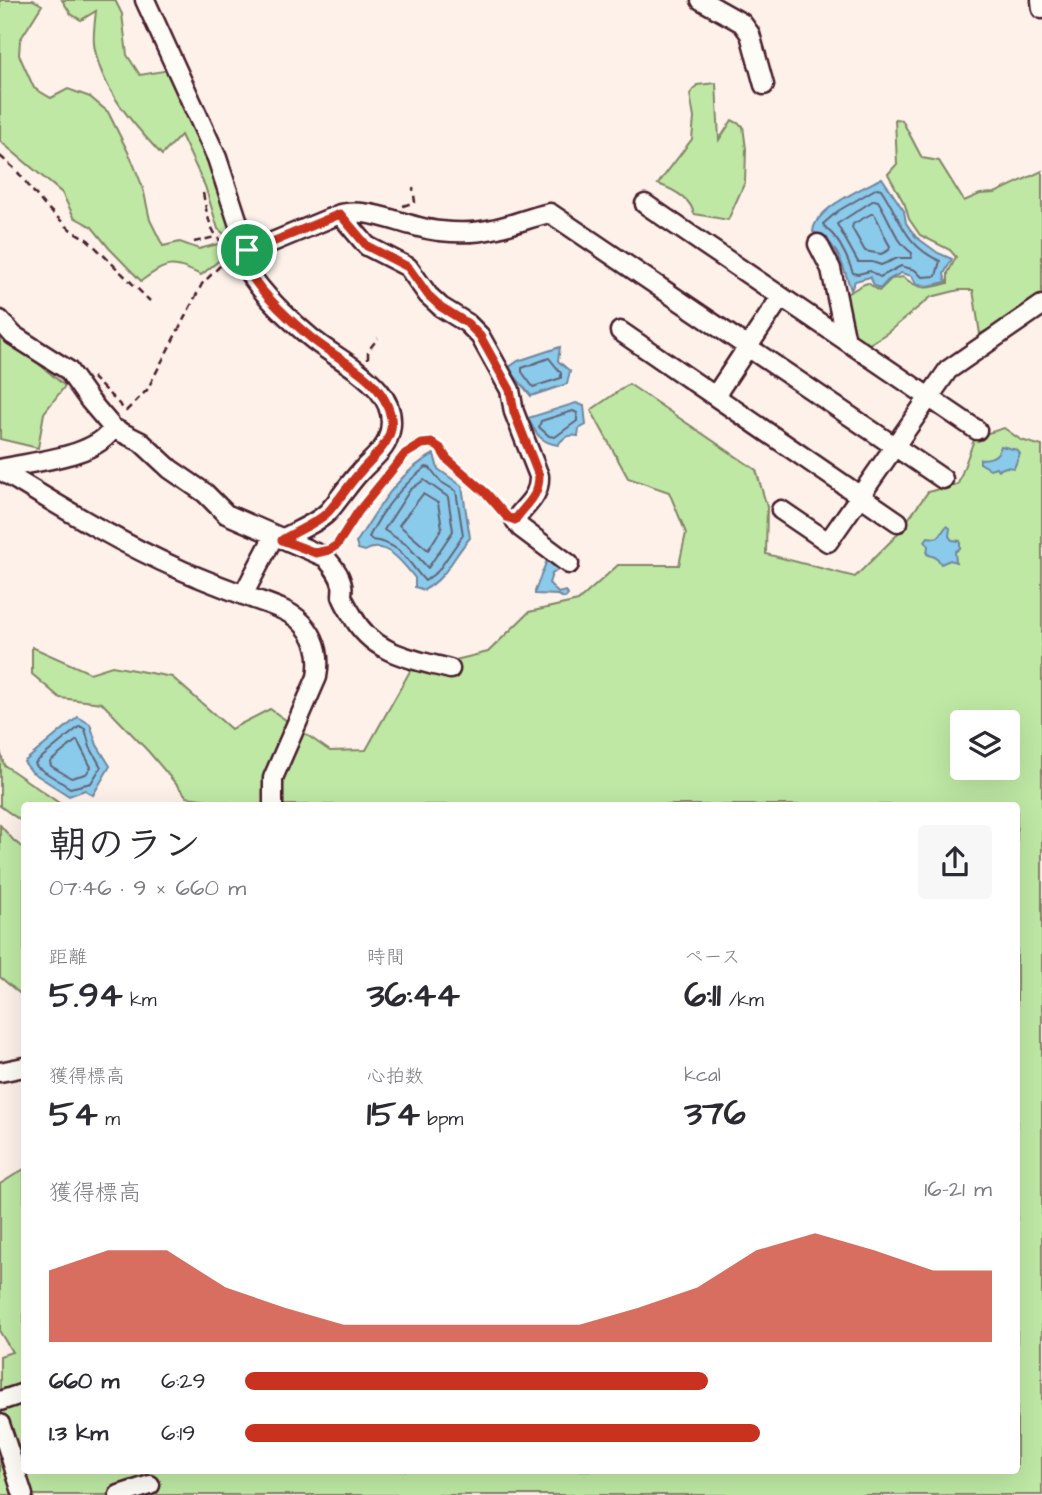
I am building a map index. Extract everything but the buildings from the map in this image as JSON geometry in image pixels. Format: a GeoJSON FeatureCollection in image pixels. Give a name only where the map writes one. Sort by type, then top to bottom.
{"type":"FeatureCollection","features":[{"type":"Feature","properties":{"kind":"street"},"geometry":{"type":"LineString","coordinates":[[145,0],[217,158],[246,270],[272,301],[311,338],[366,377],[383,398],[392,419],[388,441],[345,488],[327,513],[278,538],[243,595]]}},
{"type":"Feature","properties":{"kind":"street"},"geometry":{"type":"LineString","coordinates":[[701,0],[743,23],[750,34],[764,85]]}},
{"type":"Feature","properties":{"kind":"street"},"geometry":{"type":"LineString","coordinates":[[1041,0],[1042,9]]}},
{"type":"Feature","properties":{"kind":"street"},"geometry":{"type":"LineString","coordinates":[[645,204],[977,430]]}},
{"type":"Feature","properties":{"kind":"street"},"geometry":{"type":"LineString","coordinates":[[240,253],[354,211],[438,231],[471,233],[551,213],[943,479]]}},
{"type":"Feature","properties":{"kind":"street"},"geometry":{"type":"LineString","coordinates":[[340,214],[367,246],[408,267],[428,295],[441,307],[467,323],[480,336],[510,390],[514,412],[539,476],[539,487],[534,498],[515,520],[521,528],[569,564]]}},
{"type":"Feature","properties":{"kind":"street"},"geometry":{"type":"LineString","coordinates":[[818,244],[831,269],[846,341]]}},
{"type":"Feature","properties":{"kind":"street"},"geometry":{"type":"LineString","coordinates":[[715,396],[781,297]]}},
{"type":"Feature","properties":{"kind":"street"},"geometry":{"type":"LineString","coordinates":[[781,510],[828,542],[948,370],[1042,305]]}},
{"type":"Feature","properties":{"kind":"street"},"geometry":{"type":"LineString","coordinates":[[0,320],[13,335],[68,370],[89,401],[113,428],[141,442],[170,468],[205,493],[226,514],[325,557],[334,566],[342,585],[342,596],[368,638],[383,649],[450,669]]}},
{"type":"Feature","properties":{"kind":"street"},"geometry":{"type":"LineString","coordinates":[[620,331],[898,522]]}},
{"type":"Feature","properties":{"kind":"street"},"geometry":{"type":"LineString","coordinates":[[2,476],[91,447],[107,438],[113,428]]}},
{"type":"Feature","properties":{"kind":"street"},"geometry":{"type":"LineString","coordinates":[[2,476],[177,568],[296,618],[315,641],[320,660],[317,677],[273,778],[272,802]]}},
{"type":"Feature","properties":{"kind":"street"},"geometry":{"type":"LineString","coordinates":[[0,1072],[21,1068]]}},
{"type":"Feature","properties":{"kind":"street"},"geometry":{"type":"LineString","coordinates":[[0,1401],[21,1394]]}},
{"type":"Feature","properties":{"kind":"street"},"geometry":{"type":"LineString","coordinates":[[0,1424],[23,1495]]}},
{"type":"Feature","properties":{"kind":"street"},"geometry":{"type":"LineString","coordinates":[[119,1495],[150,1483]]}},
{"type":"Feature","properties":{"kind":"path"},"geometry":{"type":"LineString","coordinates":[[0,156],[16,170],[44,205],[71,230],[88,240],[150,301]]}},
{"type":"Feature","properties":{"kind":"path"},"geometry":{"type":"LineString","coordinates":[[68,370],[80,370],[97,380],[126,411],[147,390],[202,284],[223,262],[240,253],[215,237],[209,224],[203,193]]}},
{"type":"Feature","properties":{"kind":"path"},"geometry":{"type":"LineString","coordinates":[[194,242],[215,237]]}},
{"type":"Feature","properties":{"kind":"path"},"geometry":{"type":"LineString","coordinates":[[366,377],[368,351],[378,338]]}},
{"type":"Feature","properties":{"kind":"path"},"geometry":{"type":"LineString","coordinates":[[316,553],[337,545],[387,475],[405,454],[422,444],[432,443],[440,448],[447,459],[487,494],[507,517],[515,520]]}},
{"type":"Feature","properties":{"kind":"green space"},"geometry":{"type":"Polygon","coordinates":[[[0,0],[33,0],[42,5],[20,40],[19,55],[34,88],[51,98],[68,89],[90,97],[108,112],[131,158],[143,188],[150,220],[163,246],[180,242],[199,249],[218,244],[226,255],[201,275],[183,267],[170,266],[141,281],[92,227],[74,217],[62,193],[0,141],[0,0]]]}},
{"type":"Feature","properties":{"kind":"green space"},"geometry":{"type":"Polygon","coordinates":[[[62,0],[115,0],[122,14],[127,55],[140,75],[169,70],[206,149],[238,245],[218,229],[205,186],[181,135],[162,155],[119,104],[97,60],[94,44],[96,11],[81,20],[71,14],[62,0]]]}},
{"type":"Feature","properties":{"kind":"green space"},"geometry":{"type":"Polygon","coordinates":[[[716,83],[719,140],[732,120],[743,126],[746,149],[745,182],[728,220],[694,214],[685,199],[675,191],[658,184],[692,139],[694,118],[690,94],[697,85],[716,83]]]}},
{"type":"Feature","properties":{"kind":"green space"},"geometry":{"type":"Polygon","coordinates":[[[895,119],[902,120],[922,158],[939,161],[964,201],[980,194],[995,193],[1042,171],[1042,295],[1002,323],[980,334],[973,290],[959,290],[931,297],[887,333],[866,346],[850,333],[842,295],[868,283],[879,291],[891,279],[903,277],[924,288],[948,283],[948,273],[956,257],[950,250],[920,235],[909,219],[905,205],[888,174],[897,164],[895,119]]]}},
{"type":"Feature","properties":{"kind":"green space"},"geometry":{"type":"Polygon","coordinates":[[[0,328],[65,386],[44,413],[38,448],[0,439],[0,328]]]}},
{"type":"Feature","properties":{"kind":"green space"},"geometry":{"type":"Polygon","coordinates":[[[629,384],[756,470],[767,507],[766,554],[855,577],[895,537],[928,492],[958,484],[975,437],[1004,428],[1021,440],[1042,446],[1042,1495],[0,1495],[0,1356],[12,1352],[0,1332],[0,1184],[21,1171],[21,1474],[1020,1474],[1020,802],[222,802],[187,797],[102,703],[60,698],[32,674],[32,647],[90,673],[112,666],[172,677],[231,729],[270,709],[330,751],[366,750],[410,671],[488,652],[529,612],[578,601],[618,565],[679,565],[686,533],[669,492],[628,478],[591,410],[629,384]]]}},
{"type":"Feature","properties":{"kind":"green space"},"geometry":{"type":"Polygon","coordinates":[[[0,750],[4,765],[58,802],[21,802],[21,821],[0,806],[0,750]]]}},
{"type":"Feature","properties":{"kind":"green space"},"geometry":{"type":"Polygon","coordinates":[[[0,825],[21,846],[21,994],[0,977],[0,825]]]}},
{"type":"Feature","properties":{"kind":"water"},"geometry":{"type":"Polygon","coordinates":[[[882,178],[904,211],[906,223],[916,237],[938,253],[952,259],[944,274],[946,282],[928,286],[916,284],[912,276],[901,273],[888,280],[880,289],[870,277],[855,281],[851,290],[834,248],[813,232],[815,223],[830,207],[882,178]]]}},
{"type":"Feature","properties":{"kind":"water"},"geometry":{"type":"Polygon","coordinates":[[[560,347],[558,361],[570,371],[567,384],[531,396],[508,368],[518,361],[560,347]]]}},
{"type":"Feature","properties":{"kind":"water"},"geometry":{"type":"Polygon","coordinates":[[[576,403],[584,406],[586,425],[579,429],[578,436],[566,437],[558,445],[539,436],[528,418],[576,403]]]}},
{"type":"Feature","properties":{"kind":"water"},"geometry":{"type":"Polygon","coordinates":[[[1001,446],[1017,450],[1020,454],[1014,468],[990,469],[980,463],[980,459],[996,455],[1001,446]]]}},
{"type":"Feature","properties":{"kind":"water"},"geometry":{"type":"Polygon","coordinates":[[[434,454],[438,469],[462,486],[470,538],[444,573],[424,590],[415,587],[415,578],[393,554],[380,548],[365,551],[358,549],[356,543],[399,482],[409,471],[434,454]]]}},
{"type":"Feature","properties":{"kind":"water"},"geometry":{"type":"Polygon","coordinates":[[[947,526],[950,528],[949,536],[952,540],[960,541],[960,548],[955,552],[956,562],[950,560],[941,564],[937,558],[927,554],[928,546],[925,541],[928,537],[938,537],[947,526]]]}},
{"type":"Feature","properties":{"kind":"water"},"geometry":{"type":"Polygon","coordinates":[[[547,560],[558,570],[552,574],[549,583],[558,593],[566,591],[568,595],[565,598],[535,594],[547,560]]]}},
{"type":"Feature","properties":{"kind":"water"},"geometry":{"type":"Polygon","coordinates":[[[78,717],[90,724],[97,745],[110,766],[93,795],[85,790],[69,796],[32,772],[24,762],[78,717]]]}},
{"type":"Feature","properties":{"kind":"route"},"geometry":{"type":"LineString","coordinates":[[340,214],[367,246],[408,267],[428,295],[441,307],[467,323],[480,336],[510,390],[514,412],[539,476],[539,487],[534,498],[515,520],[507,517],[487,494],[432,443],[422,444],[405,454],[358,512],[337,545],[316,553],[282,540],[327,513],[345,488],[388,441],[392,419],[383,398],[366,377],[311,338],[272,301],[246,270],[238,253],[247,250],[258,248],[340,214]]}}]}
